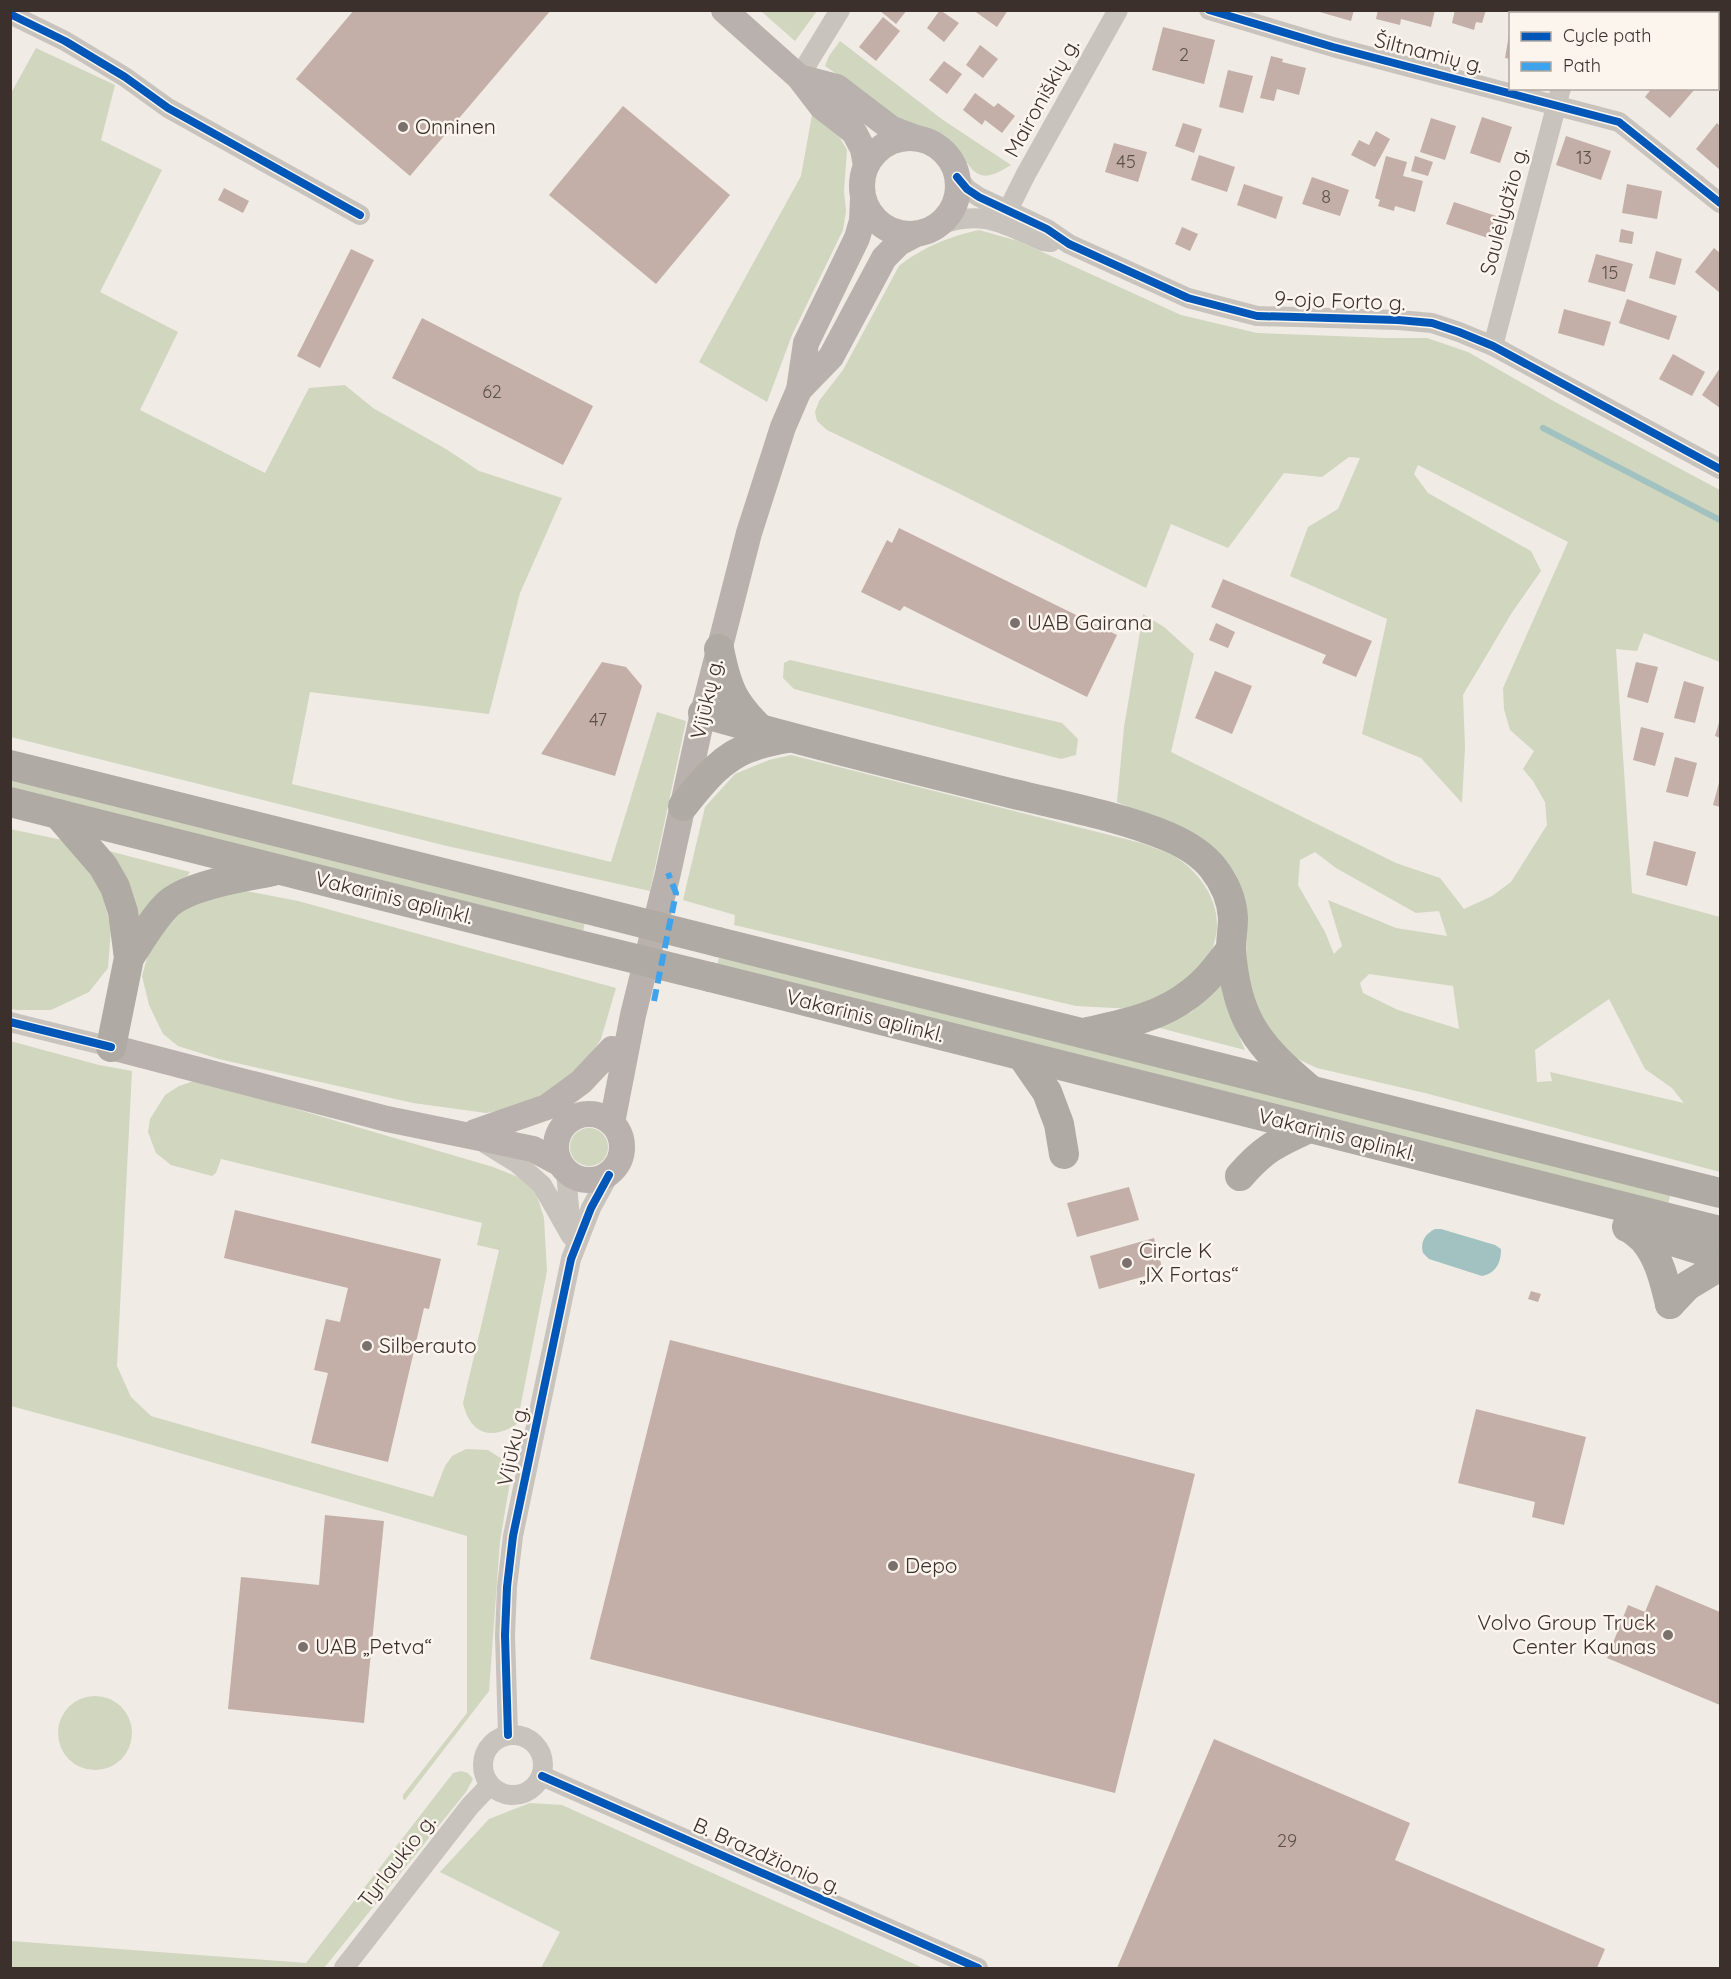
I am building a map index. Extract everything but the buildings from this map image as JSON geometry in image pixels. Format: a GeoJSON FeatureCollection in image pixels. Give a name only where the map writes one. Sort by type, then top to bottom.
{"type":"FeatureCollection","features":[{"type":"Feature","properties":{"kind":"highway"},"geometry":{"type":"LineString","coordinates":[[719,650],[724,675],[732,695],[743,712],[775,734]]}},
{"type":"Feature","properties":{"kind":"highway"},"geometry":{"type":"LineString","coordinates":[[703,713],[775,734],[1107,817],[1172,838],[1195,851],[1211,866],[1222,881],[1230,900],[1233,918],[1231,949],[1239,998],[1246,1018],[1256,1037],[1280,1064],[1312,1091]]}},
{"type":"Feature","properties":{"kind":"highway"},"geometry":{"type":"LineString","coordinates":[[683,806],[706,778],[728,759],[775,734]]}},
{"type":"Feature","properties":{"kind":"highway","name":"Vakarinis aplinkl."},"geometry":{"type":"LineString","coordinates":[[10,765],[1720,1193]]}},
{"type":"Feature","properties":{"kind":"highway","name":"Vakarinis aplinkl."},"geometry":{"type":"LineString","coordinates":[[10,802],[1720,1231]]}},
{"type":"Feature","properties":{"kind":"highway"},"geometry":{"type":"LineString","coordinates":[[58,814],[103,866],[115,887],[123,912],[129,958],[111,1047]]}},
{"type":"Feature","properties":{"kind":"highway"},"geometry":{"type":"LineString","coordinates":[[129,958],[168,903],[192,891],[279,869]]}},
{"type":"Feature","properties":{"kind":"highway"},"geometry":{"type":"LineString","coordinates":[[1083,1034],[1157,1014],[1175,1004],[1206,980],[1231,949]]}},
{"type":"Feature","properties":{"kind":"highway"},"geometry":{"type":"LineString","coordinates":[[1022,1056],[1047,1092],[1059,1124],[1064,1154]]}},
{"type":"Feature","properties":{"kind":"highway"},"geometry":{"type":"LineString","coordinates":[[1240,1176],[1257,1156],[1275,1143],[1310,1128]]}},
{"type":"Feature","properties":{"kind":"highway"},"geometry":{"type":"LineString","coordinates":[[1549,1188],[1630,1228],[1720,1256]]}},
{"type":"Feature","properties":{"kind":"highway"},"geometry":{"type":"LineString","coordinates":[[1630,1228],[1645,1241],[1650,1250],[1664,1279],[1670,1304],[1687,1286],[1720,1266]]}},
{"type":"Feature","properties":{"kind":"main road"},"geometry":{"type":"LineString","coordinates":[[724,10],[799,77],[822,107],[854,132],[863,149],[866,166],[862,188],[863,199],[877,222],[889,230],[902,234],[927,229],[948,215],[955,204],[958,190],[957,177],[952,163],[943,151],[930,143],[892,129],[837,87],[799,77]]}},
{"type":"Feature","properties":{"kind":"main road"},"geometry":{"type":"LineString","coordinates":[[866,166],[875,153],[887,144],[901,139],[916,138]]}},
{"type":"Feature","properties":{"kind":"main road","name":"Vijūkų g."},"geometry":{"type":"LineString","coordinates":[[612,1123],[633,1015],[703,713],[765,477],[799,390],[807,343],[857,238],[862,221],[863,199]]}},
{"type":"Feature","properties":{"kind":"main road","name":"Vijūkų g."},"geometry":{"type":"LineString","coordinates":[[799,390],[831,357],[884,258],[899,243],[927,229]]}},
{"type":"Feature","properties":{"kind":"main road","name":"Vijūkų g."},"geometry":{"type":"LineString","coordinates":[[569,1120],[595,1092],[612,1049],[633,1015]]}},
{"type":"Feature","properties":{"kind":"main road"},"geometry":{"type":"LineString","coordinates":[[111,1047],[387,1119],[470,1134],[533,1149],[575,1178],[587,1181],[598,1180],[609,1175],[617,1167],[622,1156],[623,1144],[619,1132],[604,1117],[594,1114],[583,1114],[536,1130],[470,1134]]}},
{"type":"Feature","properties":{"kind":"main road"},"geometry":{"type":"LineString","coordinates":[[470,1134],[547,1107],[581,1082],[612,1049]]}},
{"type":"Feature","properties":{"kind":"main road"},"geometry":{"type":"LineString","coordinates":[[562,1167],[556,1152],[556,1142],[559,1132],[569,1120]]}},
{"type":"Feature","properties":{"kind":"street"},"geometry":{"type":"LineString","coordinates":[[799,77],[840,10]]}},
{"type":"Feature","properties":{"kind":"street","name":"Maironiškių g."},"geometry":{"type":"LineString","coordinates":[[1001,215],[1118,10]]}},
{"type":"Feature","properties":{"kind":"street","name":"Šiltnamių g."},"geometry":{"type":"LineString","coordinates":[[1209,10],[1333,47],[1509,85]]}},
{"type":"Feature","properties":{"kind":"street"},"geometry":{"type":"LineString","coordinates":[[10,14],[65,41],[125,77],[168,108],[360,215]]}},
{"type":"Feature","properties":{"kind":"street","name":"Šiltnamių g."},"geometry":{"type":"LineString","coordinates":[[1531,90],[1559,96],[1619,122],[1720,204]]}},
{"type":"Feature","properties":{"kind":"street","name":"Saulėlydžio g."},"geometry":{"type":"LineString","coordinates":[[1492,346],[1559,96]]}},
{"type":"Feature","properties":{"kind":"street","name":"9-ojo Forto g."},"geometry":{"type":"LineString","coordinates":[[957,177],[967,189],[1001,215]]}},
{"type":"Feature","properties":{"kind":"street","name":"9-ojo Forto g."},"geometry":{"type":"LineString","coordinates":[[927,229],[956,219],[1001,215],[1047,229],[1069,244],[1188,298],[1227,310],[1267,317],[1432,323],[1492,346],[1720,469]]}},
{"type":"Feature","properties":{"kind":"street"},"geometry":{"type":"LineString","coordinates":[[10,1022],[111,1047]]}},
{"type":"Feature","properties":{"kind":"street"},"geometry":{"type":"LineString","coordinates":[[470,1134],[518,1163],[542,1185],[571,1236]]}},
{"type":"Feature","properties":{"kind":"street","name":"Vijūkų g."},"geometry":{"type":"LineString","coordinates":[[562,1167],[572,1259]]}},
{"type":"Feature","properties":{"kind":"street","name":"Vijūkų g."},"geometry":{"type":"LineString","coordinates":[[508,1735],[505,1635],[507,1587],[513,1536],[572,1259],[591,1208],[609,1175]]}},
{"type":"Feature","properties":{"kind":"street"},"geometry":{"type":"LineString","coordinates":[[508,1735],[519,1735],[529,1739],[537,1746],[544,1766],[542,1776],[528,1792],[508,1795],[498,1792],[490,1785],[485,1777],[483,1759],[488,1748],[497,1739],[508,1735]]}},
{"type":"Feature","properties":{"kind":"street","name":"B. Brazdžionio g."},"geometry":{"type":"LineString","coordinates":[[542,1776],[978,1968]]}},
{"type":"Feature","properties":{"kind":"street","name":"Tyrlaukio g."},"geometry":{"type":"LineString","coordinates":[[344,1968],[470,1806],[490,1785]]}},
{"type":"Feature","properties":{"kind":"green space"},"geometry":{"type":"Polygon","coordinates":[[[761,11],[817,11],[795,41],[761,11]]]}},
{"type":"Feature","properties":{"kind":"green space"},"geometry":{"type":"Polygon","coordinates":[[[840,41],[943,120],[1011,165],[985,176],[976,173],[955,145],[944,135],[903,121],[879,106],[825,66],[840,41]]]}},
{"type":"Feature","properties":{"kind":"green space"},"geometry":{"type":"Polygon","coordinates":[[[36,48],[115,85],[101,140],[162,170],[100,292],[178,332],[140,410],[265,473],[309,388],[345,385],[373,408],[446,449],[479,471],[562,498],[520,593],[489,714],[310,692],[292,784],[611,862],[657,712],[686,721],[650,891],[447,846],[11,737],[10,95],[36,48]]]}},
{"type":"Feature","properties":{"kind":"green space"},"geometry":{"type":"Polygon","coordinates":[[[812,115],[840,138],[847,150],[844,191],[846,211],[843,230],[792,335],[767,402],[699,362],[801,176],[812,115]]]}},
{"type":"Feature","properties":{"kind":"green space"},"geometry":{"type":"Polygon","coordinates":[[[979,230],[1018,241],[1181,315],[1257,333],[1427,338],[1468,352],[1557,403],[1720,490],[1720,662],[1644,633],[1637,651],[1616,649],[1632,893],[1720,917],[1720,1172],[1425,1093],[1317,1068],[1283,1052],[1264,1032],[1246,968],[1247,913],[1235,873],[1216,850],[1192,834],[1117,802],[1124,727],[1143,614],[1164,627],[1194,654],[1171,752],[1396,863],[1440,878],[1464,909],[1492,896],[1511,882],[1547,825],[1545,802],[1523,769],[1534,751],[1510,730],[1504,709],[1503,688],[1568,542],[1418,465],[1414,474],[1428,493],[1531,551],[1541,571],[1511,614],[1463,695],[1465,747],[1462,803],[1421,758],[1362,734],[1387,619],[1290,576],[1308,527],[1338,509],[1360,458],[1349,457],[1322,477],[1284,473],[1228,548],[1171,524],[1146,588],[827,430],[817,421],[815,412],[819,401],[843,370],[899,266],[927,248],[979,230]],[[1315,852],[1300,860],[1298,885],[1325,932],[1334,954],[1342,946],[1328,900],[1396,928],[1447,936],[1439,911],[1416,913],[1336,868],[1315,852]],[[1369,974],[1360,983],[1363,993],[1398,1010],[1459,1029],[1453,986],[1369,974]],[[1609,999],[1535,1050],[1537,1082],[1552,1081],[1550,1072],[1684,1103],[1672,1088],[1645,1069],[1609,999]]]}},
{"type":"Feature","properties":{"kind":"green space"},"geometry":{"type":"Polygon","coordinates":[[[790,660],[1062,723],[1078,739],[1076,755],[1061,759],[794,689],[783,678],[784,663],[790,660]]]}},
{"type":"Feature","properties":{"kind":"green space"},"geometry":{"type":"Polygon","coordinates":[[[791,755],[1141,843],[1172,855],[1197,876],[1214,905],[1217,927],[1214,944],[1204,972],[1134,1009],[1076,1006],[734,925],[735,915],[683,900],[705,807],[735,774],[769,760],[791,755]]]}},
{"type":"Feature","properties":{"kind":"green space"},"geometry":{"type":"Polygon","coordinates":[[[11,779],[585,922],[583,932],[11,789],[11,779]]]}},
{"type":"Feature","properties":{"kind":"green space"},"geometry":{"type":"Polygon","coordinates":[[[10,829],[67,841],[100,885],[111,928],[108,968],[89,992],[51,1010],[11,1009],[10,829]]]}},
{"type":"Feature","properties":{"kind":"green space"},"geometry":{"type":"Polygon","coordinates":[[[105,850],[190,872],[162,892],[131,935],[105,850]]]}},
{"type":"Feature","properties":{"kind":"green space"},"geometry":{"type":"Polygon","coordinates":[[[235,889],[298,901],[616,988],[601,1039],[582,1068],[556,1091],[523,1107],[486,1113],[413,1103],[219,1059],[178,1046],[163,1034],[149,1005],[142,976],[149,951],[159,927],[186,905],[235,889]]]}},
{"type":"Feature","properties":{"kind":"green space"},"geometry":{"type":"Polygon","coordinates":[[[720,954],[1671,1193],[1668,1204],[717,965],[720,954]]]}},
{"type":"Feature","properties":{"kind":"green space"},"geometry":{"type":"Polygon","coordinates":[[[1216,981],[1224,985],[1232,1020],[1245,1050],[1156,1027],[1192,1012],[1216,981]]]}},
{"type":"Feature","properties":{"kind":"green space"},"geometry":{"type":"Polygon","coordinates":[[[10,1041],[99,1065],[132,1071],[117,1366],[131,1397],[151,1416],[433,1497],[445,1466],[452,1456],[466,1449],[488,1450],[502,1459],[510,1482],[500,1541],[489,1691],[405,1800],[403,1795],[467,1713],[467,1536],[11,1406],[10,1041]]]}},
{"type":"Feature","properties":{"kind":"green space"},"geometry":{"type":"Polygon","coordinates":[[[197,1080],[493,1167],[518,1177],[536,1193],[544,1218],[547,1271],[517,1424],[499,1432],[483,1432],[471,1422],[463,1403],[499,1250],[477,1245],[482,1223],[221,1159],[216,1173],[212,1176],[171,1165],[156,1153],[148,1132],[150,1119],[165,1095],[179,1086],[197,1080]]]}},
{"type":"Feature","properties":{"kind":"green space"},"geometry":{"type":"Polygon","coordinates":[[[589,1128],[596,1129],[602,1134],[607,1140],[607,1154],[602,1160],[596,1165],[589,1166],[582,1165],[576,1160],[571,1154],[570,1147],[571,1140],[576,1134],[582,1129],[589,1128]]]}},
{"type":"Feature","properties":{"kind":"green space"},"geometry":{"type":"Polygon","coordinates":[[[95,1696],[109,1699],[121,1707],[129,1719],[132,1733],[129,1747],[121,1759],[109,1767],[95,1770],[81,1767],[69,1759],[61,1747],[58,1733],[61,1719],[69,1707],[81,1699],[95,1696]]]}},
{"type":"Feature","properties":{"kind":"green space"},"geometry":{"type":"Polygon","coordinates":[[[461,1771],[468,1773],[473,1779],[466,1792],[324,1968],[11,1968],[11,1941],[306,1963],[453,1773],[461,1771]]]}},
{"type":"Feature","properties":{"kind":"green space"},"geometry":{"type":"Polygon","coordinates":[[[530,1803],[562,1805],[923,1968],[541,1968],[560,1932],[440,1872],[489,1819],[530,1803]]]}},
{"type":"Feature","properties":{"kind":"water"},"geometry":{"type":"Polygon","coordinates":[[[1435,1229],[1495,1245],[1501,1249],[1497,1267],[1482,1276],[1429,1259],[1423,1253],[1423,1242],[1428,1233],[1435,1229]]]}},
{"type":"Feature","properties":{"kind":"waterway"},"geometry":{"type":"LineString","coordinates":[[1543,428],[1720,520]]}},
{"type":"Feature","properties":{"kind":"marked path"},"geometry":{"type":"LineString","coordinates":[[654,1001],[676,893],[668,873]]}},
{"type":"Feature","properties":{"kind":"cycle path"},"geometry":{"type":"LineString","coordinates":[[1209,10],[1333,47],[1619,122],[1720,203]]}},
{"type":"Feature","properties":{"kind":"cycle path"},"geometry":{"type":"LineString","coordinates":[[10,14],[65,41],[125,77],[168,108],[360,215]]}},
{"type":"Feature","properties":{"kind":"cycle path"},"geometry":{"type":"LineString","coordinates":[[957,177],[967,189],[979,197],[1047,229],[1069,244],[1188,298],[1257,316],[1398,320],[1432,323],[1459,332],[1493,346],[1720,469]]}},
{"type":"Feature","properties":{"kind":"cycle path"},"geometry":{"type":"LineString","coordinates":[[10,1022],[111,1047]]}},
{"type":"Feature","properties":{"kind":"cycle path"},"geometry":{"type":"LineString","coordinates":[[508,1735],[505,1635],[507,1587],[513,1536],[571,1259],[591,1208],[609,1175]]}},
{"type":"Feature","properties":{"kind":"cycle path"},"geometry":{"type":"LineString","coordinates":[[542,1776],[978,1968]]}},
{"type":"Feature","properties":{"kind":"place","name":"Onninen"},"geometry":{"type":"Point","coordinates":[403,127]}},
{"type":"Feature","properties":{"kind":"place","name":"UAB Gairana"},"geometry":{"type":"Point","coordinates":[1015,623]}},
{"type":"Feature","properties":{"kind":"place","name":"Circle K „IX Fortas“"},"geometry":{"type":"Point","coordinates":[1127,1263]}},
{"type":"Feature","properties":{"kind":"place","name":"Silberauto"},"geometry":{"type":"Point","coordinates":[367,1346]}},
{"type":"Feature","properties":{"kind":"place","name":"Depo"},"geometry":{"type":"Point","coordinates":[893,1566]}},
{"type":"Feature","properties":{"kind":"place","name":"Volvo Group Truck Center Kaunas"},"geometry":{"type":"Point","coordinates":[1668,1635]}},
{"type":"Feature","properties":{"kind":"place","name":"UAB „Petva“"},"geometry":{"type":"Point","coordinates":[303,1647]}}]}
